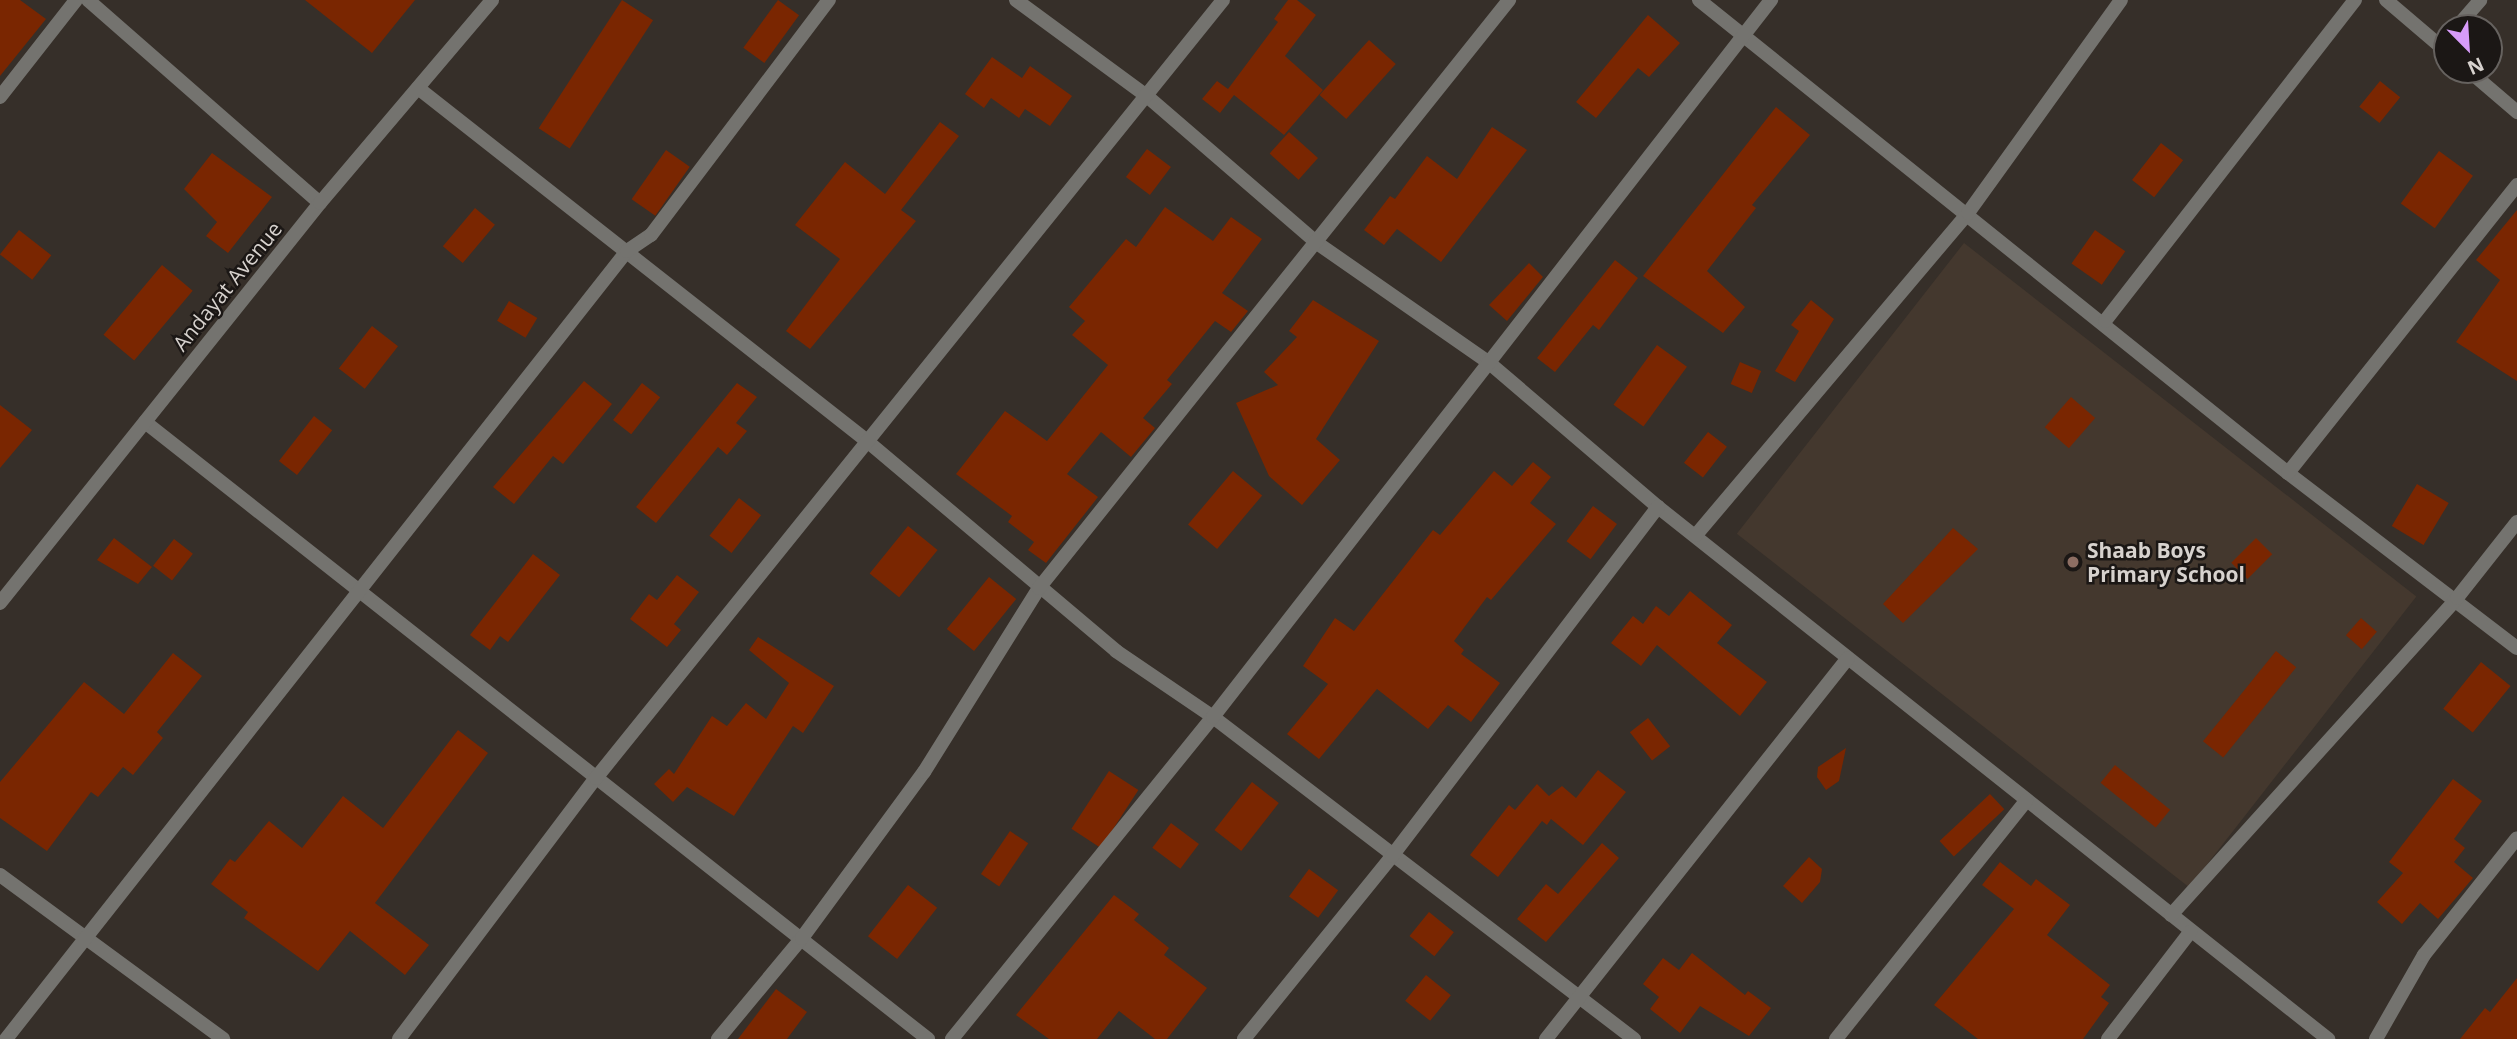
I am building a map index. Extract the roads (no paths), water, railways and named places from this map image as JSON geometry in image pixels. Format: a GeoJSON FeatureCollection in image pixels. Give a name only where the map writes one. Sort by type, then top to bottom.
{"type":"FeatureCollection","features":[{"type":"Feature","properties":{"kind":"street"},"geometry":{"type":"LineString","coordinates":[[0,97],[76,0]]}},
{"type":"Feature","properties":{"kind":"street"},"geometry":{"type":"LineString","coordinates":[[88,0],[320,203]]}},
{"type":"Feature","properties":{"kind":"street","name":"Andayat Avenue"},"geometry":{"type":"LineString","coordinates":[[0,603],[320,203],[492,0]]}},
{"type":"Feature","properties":{"kind":"street"},"geometry":{"type":"LineString","coordinates":[[6,1039],[627,251],[651,235],[829,0]]}},
{"type":"Feature","properties":{"kind":"street"},"geometry":{"type":"LineString","coordinates":[[1016,0],[1148,97],[1317,243],[1488,361],[1658,507],[2328,1039]]}},
{"type":"Feature","properties":{"kind":"street"},"geometry":{"type":"LineString","coordinates":[[399,1039],[596,778],[1148,97],[1223,0]]}},
{"type":"Feature","properties":{"kind":"street"},"geometry":{"type":"LineString","coordinates":[[718,1039],[802,939],[924,772],[1039,588],[1509,0]]}},
{"type":"Feature","properties":{"kind":"street"},"geometry":{"type":"LineString","coordinates":[[1699,0],[2105,321],[2288,473],[2457,598],[2517,648]]}},
{"type":"Feature","properties":{"kind":"street"},"geometry":{"type":"LineString","coordinates":[[951,1039],[1213,717],[1742,35],[1772,0]]}},
{"type":"Feature","properties":{"kind":"street"},"geometry":{"type":"LineString","coordinates":[[1696,535],[1968,214],[2122,0]]}},
{"type":"Feature","properties":{"kind":"street"},"geometry":{"type":"LineString","coordinates":[[2105,321],[2355,0]]}},
{"type":"Feature","properties":{"kind":"street"},"geometry":{"type":"LineString","coordinates":[[2386,0],[2433,37]]}},
{"type":"Feature","properties":{"kind":"street"},"geometry":{"type":"LineString","coordinates":[[2468,14],[2480,0]]}},
{"type":"Feature","properties":{"kind":"street"},"geometry":{"type":"LineString","coordinates":[[2484,84],[2517,112]]}},
{"type":"Feature","properties":{"kind":"street"},"geometry":{"type":"LineString","coordinates":[[418,88],[867,441],[1116,651],[1213,717],[1634,1039]]}},
{"type":"Feature","properties":{"kind":"street"},"geometry":{"type":"LineString","coordinates":[[2288,473],[2517,185]]}},
{"type":"Feature","properties":{"kind":"street"},"geometry":{"type":"LineString","coordinates":[[145,422],[928,1039]]}},
{"type":"Feature","properties":{"kind":"street"},"geometry":{"type":"LineString","coordinates":[[1244,1039],[1392,856],[1658,507]]}},
{"type":"Feature","properties":{"kind":"street"},"geometry":{"type":"LineString","coordinates":[[2171,915],[2457,598],[2517,522]]}},
{"type":"Feature","properties":{"kind":"street"},"geometry":{"type":"LineString","coordinates":[[1546,1039],[1848,657]]}},
{"type":"Feature","properties":{"kind":"street"},"geometry":{"type":"LineString","coordinates":[[1836,1039],[2026,801]]}},
{"type":"Feature","properties":{"kind":"street"},"geometry":{"type":"LineString","coordinates":[[2376,1039],[2424,955],[2517,838]]}},
{"type":"Feature","properties":{"kind":"street"},"geometry":{"type":"LineString","coordinates":[[0,875],[223,1039]]}},
{"type":"Feature","properties":{"kind":"street"},"geometry":{"type":"LineString","coordinates":[[2108,1039],[2190,932]]}},
{"type":"Feature","properties":{"kind":"place","name":"Shaab Boys Primary School"},"geometry":{"type":"Point","coordinates":[2073,562]}}]}
